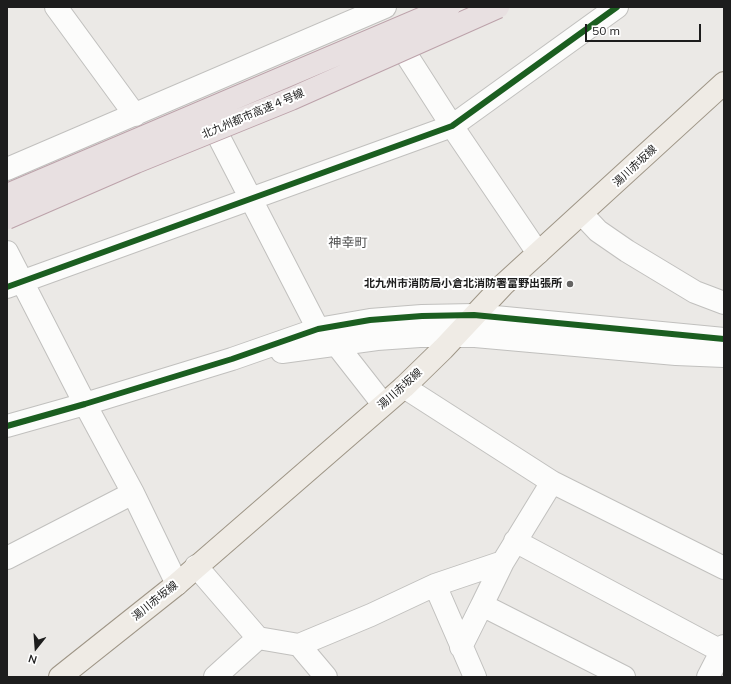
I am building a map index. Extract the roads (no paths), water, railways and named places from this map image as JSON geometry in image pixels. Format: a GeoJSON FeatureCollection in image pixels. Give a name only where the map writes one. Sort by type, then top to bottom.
{"type":"FeatureCollection","features":[{"type":"Feature","properties":{"kind":"highway","name":"北九州都市高速４号線"},"geometry":{"type":"LineString","coordinates":[[7,195],[449,7]]}},
{"type":"Feature","properties":{"kind":"highway","name":"北九州都市高速４号線"},"geometry":{"type":"LineString","coordinates":[[7,218],[136,162],[291,99],[498,7]]}},
{"type":"Feature","properties":{"kind":"main road","name":"湯川赤坂線"},"geometry":{"type":"LineString","coordinates":[[60,677],[177,584],[404,387],[456,336],[493,295],[538,252],[582,214],[724,83]]}},
{"type":"Feature","properties":{"kind":"street"},"geometry":{"type":"LineString","coordinates":[[56,7],[135,115]]}},
{"type":"Feature","properties":{"kind":"street"},"geometry":{"type":"LineString","coordinates":[[15,284],[452,126],[617,7]]}},
{"type":"Feature","properties":{"kind":"street"},"geometry":{"type":"LineString","coordinates":[[7,169],[135,115],[379,8],[452,126],[538,252]]}},
{"type":"Feature","properties":{"kind":"street"},"geometry":{"type":"LineString","coordinates":[[194,89],[318,329]]}},
{"type":"Feature","properties":{"kind":"street"},"geometry":{"type":"LineString","coordinates":[[582,214],[598,230],[639,258],[695,292],[724,303]]}},
{"type":"Feature","properties":{"kind":"street"},"geometry":{"type":"LineString","coordinates":[[7,252],[15,284],[85,404],[133,494],[177,584]]}},
{"type":"Feature","properties":{"kind":"street"},"geometry":{"type":"LineString","coordinates":[[7,426],[232,359],[318,329],[370,320],[422,316],[474,315],[724,339]]}},
{"type":"Feature","properties":{"kind":"street"},"geometry":{"type":"LineString","coordinates":[[232,359],[336,344],[420,336],[482,337],[676,354],[724,356]]}},
{"type":"Feature","properties":{"kind":"street"},"geometry":{"type":"LineString","coordinates":[[336,344],[383,404]]}},
{"type":"Feature","properties":{"kind":"street"},"geometry":{"type":"LineString","coordinates":[[404,387],[552,482],[724,568]]}},
{"type":"Feature","properties":{"kind":"street"},"geometry":{"type":"LineString","coordinates":[[461,647],[503,562],[552,482]]}},
{"type":"Feature","properties":{"kind":"street"},"geometry":{"type":"LineString","coordinates":[[7,558],[133,494]]}},
{"type":"Feature","properties":{"kind":"street"},"geometry":{"type":"LineString","coordinates":[[515,541],[723,649],[708,677]]}},
{"type":"Feature","properties":{"kind":"street"},"geometry":{"type":"LineString","coordinates":[[196,566],[258,638],[299,645],[435,586],[503,562]]}},
{"type":"Feature","properties":{"kind":"street"},"geometry":{"type":"LineString","coordinates":[[435,586],[475,677]]}},
{"type":"Feature","properties":{"kind":"street"},"geometry":{"type":"LineString","coordinates":[[482,605],[624,677]]}},
{"type":"Feature","properties":{"kind":"street"},"geometry":{"type":"LineString","coordinates":[[216,677],[258,638]]}},
{"type":"Feature","properties":{"kind":"street"},"geometry":{"type":"LineString","coordinates":[[299,645],[326,677]]}},
{"type":"Feature","properties":{"kind":"place","name":"北九州市消防局小倉北消防署富野出張所"},"geometry":{"type":"Point","coordinates":[570,284]}},
{"type":"Feature","properties":{"kind":"district","name":"神幸町"},"geometry":{"type":"Point","coordinates":[348,243]}}]}
